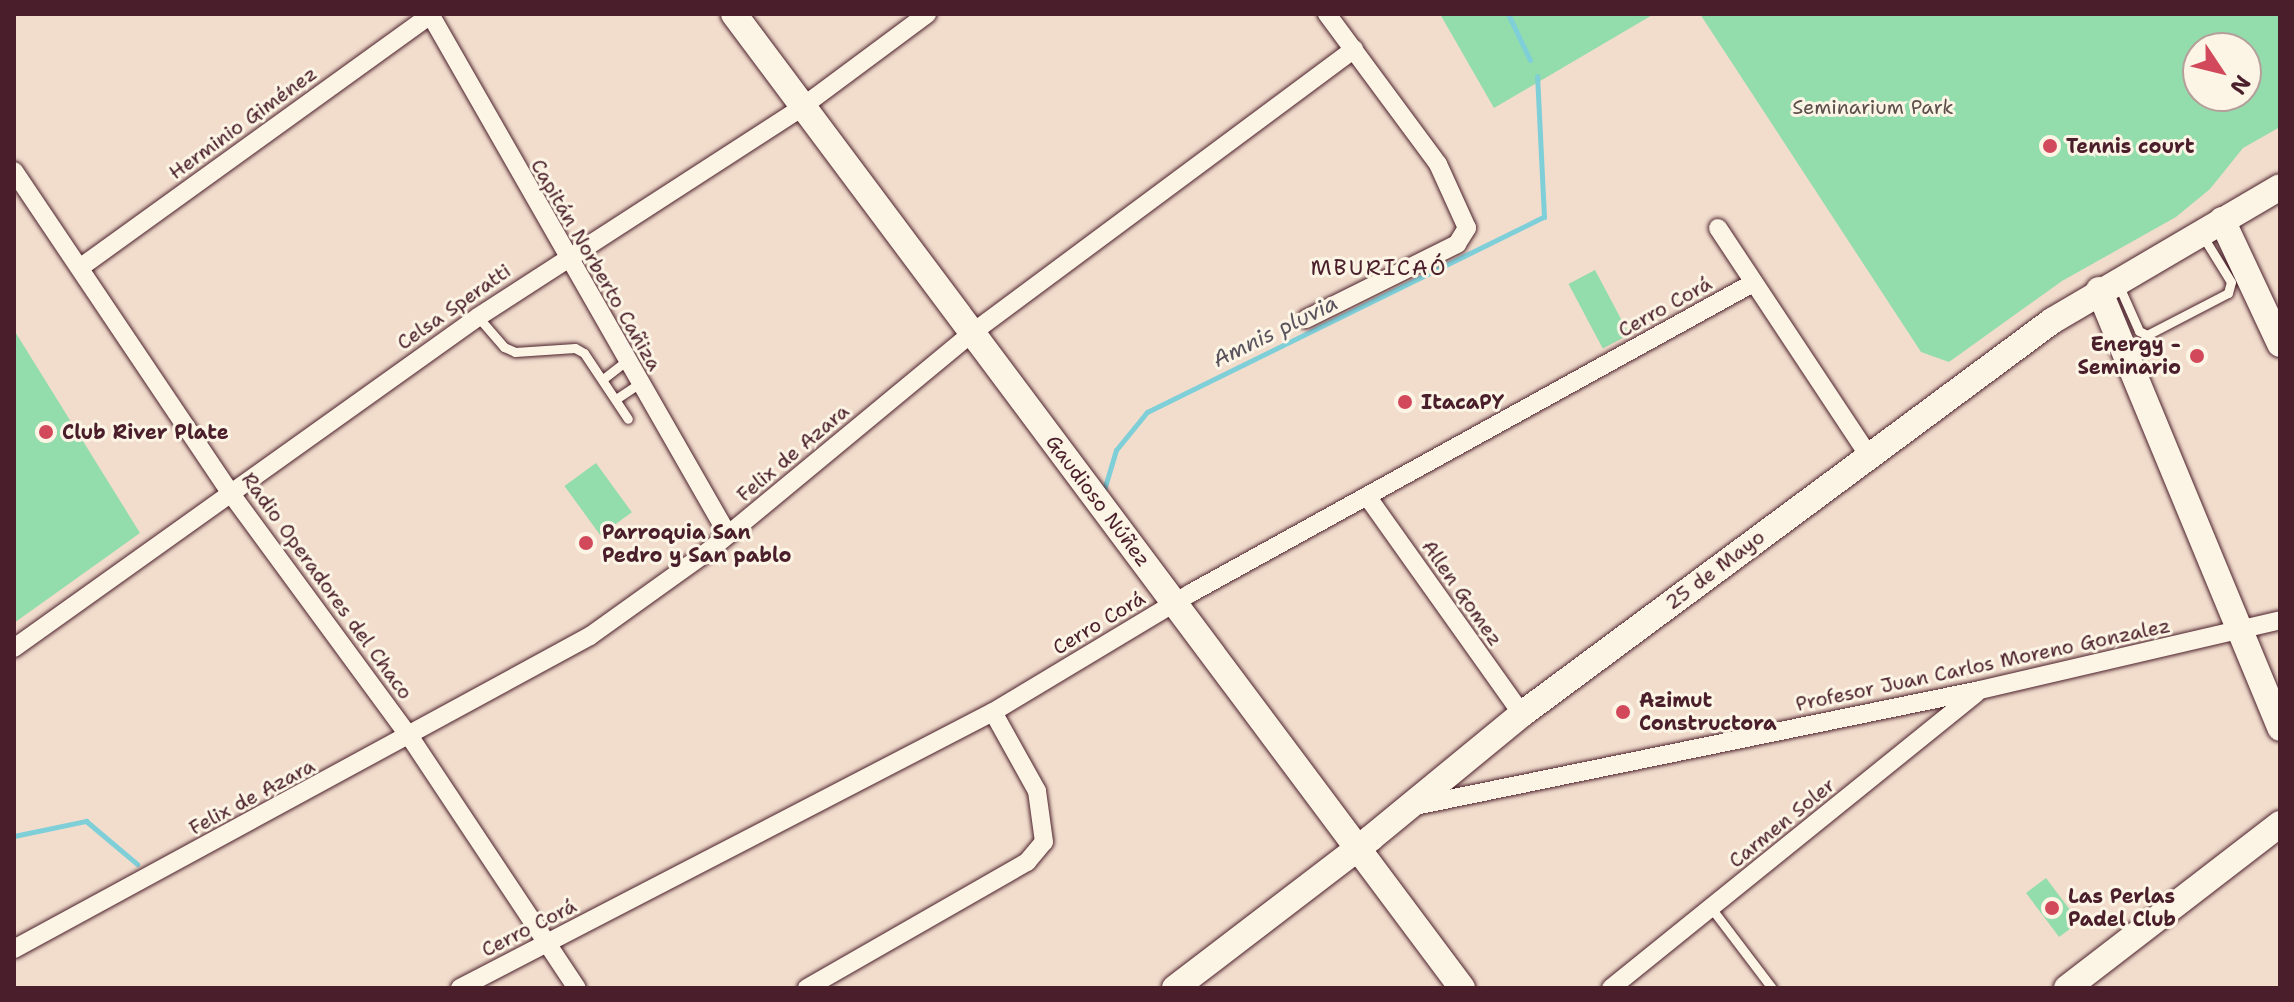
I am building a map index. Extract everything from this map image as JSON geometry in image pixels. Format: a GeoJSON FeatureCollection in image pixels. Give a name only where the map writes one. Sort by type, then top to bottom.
{"type":"FeatureCollection","features":[{"type":"Feature","properties":{"kind":"street","name":"Capitán Norberto Cañiza"},"geometry":{"type":"LineString","coordinates":[[430,14],[564,258],[728,535]]}},
{"type":"Feature","properties":{"kind":"street","name":"Herminio Giménez"},"geometry":{"type":"LineString","coordinates":[[81,267],[430,14]]}},
{"type":"Feature","properties":{"kind":"street","name":"Gaudioso Núñez"},"geometry":{"type":"LineString","coordinates":[[734,14],[1462,988]]}},
{"type":"Feature","properties":{"kind":"street","name":"Celsa Speratti"},"geometry":{"type":"LineString","coordinates":[[14,648],[229,491],[478,317],[564,258],[802,107],[927,14]]}},
{"type":"Feature","properties":{"kind":"street"},"geometry":{"type":"LineString","coordinates":[[1306,319],[1457,244],[1467,228],[1438,164],[1327,14]]}},
{"type":"Feature","properties":{"kind":"street","name":"Felix de Azara"},"geometry":{"type":"LineString","coordinates":[[14,949],[410,737],[590,636],[728,535],[972,333],[1354,49]]}},
{"type":"Feature","properties":{"kind":"street","name":"Radio Operadores del Chaco"},"geometry":{"type":"LineString","coordinates":[[14,171],[229,491],[410,737],[545,945],[577,988]]}},
{"type":"Feature","properties":{"kind":"street","name":"25 de Mayo"},"geometry":{"type":"LineString","coordinates":[[1175,988],[1356,850],[1522,714],[1868,455],[2108,285],[2280,187]]}},
{"type":"Feature","properties":{"kind":"street"},"geometry":{"type":"LineString","coordinates":[[2212,226],[2237,275],[2280,344]]}},
{"type":"Feature","properties":{"kind":"street"},"geometry":{"type":"LineString","coordinates":[[1718,228],[1868,455]]}},
{"type":"Feature","properties":{"kind":"street","name":"Cerro Corá"},"geometry":{"type":"LineString","coordinates":[[460,988],[993,712],[1174,604],[1753,283]]}},
{"type":"Feature","properties":{"kind":"street"},"geometry":{"type":"LineString","coordinates":[[2108,285],[2239,631],[2280,728]]}},
{"type":"Feature","properties":{"kind":"street","name":"Allen Gomez"},"geometry":{"type":"LineString","coordinates":[[1367,496],[1522,714]]}},
{"type":"Feature","properties":{"kind":"street","name":"Profesor Juan Carlos Moreno Gonzalez"},"geometry":{"type":"LineString","coordinates":[[1411,806],[1980,690],[2280,620]]}},
{"type":"Feature","properties":{"kind":"street","name":"Carmen Soler"},"geometry":{"type":"LineString","coordinates":[[1611,988],[1980,690]]}},
{"type":"Feature","properties":{"kind":"street"},"geometry":{"type":"LineString","coordinates":[[807,988],[1027,862],[1044,842],[1037,791],[993,712]]}},
{"type":"Feature","properties":{"kind":"street"},"geometry":{"type":"LineString","coordinates":[[2067,988],[2280,824]]}},
{"type":"Feature","properties":{"kind":"lane"},"geometry":{"type":"LineString","coordinates":[[2126,328],[2147,335],[2228,293],[2237,275]]}},
{"type":"Feature","properties":{"kind":"lane"},"geometry":{"type":"LineString","coordinates":[[478,317],[504,347],[515,352],[575,348],[590,359],[628,419]]}},
{"type":"Feature","properties":{"kind":"lane"},"geometry":{"type":"LineString","coordinates":[[603,379],[625,362]]}},
{"type":"Feature","properties":{"kind":"lane"},"geometry":{"type":"LineString","coordinates":[[616,399],[638,384]]}},
{"type":"Feature","properties":{"kind":"lane"},"geometry":{"type":"LineString","coordinates":[[1712,909],[1772,988]]}},
{"type":"Feature","properties":{"kind":"green space"},"geometry":{"type":"Polygon","coordinates":[[[1440,14],[1654,14],[1494,108],[1440,14]]]}},
{"type":"Feature","properties":{"kind":"green space","name":"Seminarium Park"},"geometry":{"type":"Polygon","coordinates":[[[1700,14],[2280,14],[2280,127],[2243,148],[2210,189],[2176,217],[2062,281],[1949,362],[1921,352],[1700,14]]]}},
{"type":"Feature","properties":{"kind":"green space"},"geometry":{"type":"Polygon","coordinates":[[[1595,270],[1629,334],[1603,349],[1569,284],[1595,270]]]}},
{"type":"Feature","properties":{"kind":"green space","name":"Club River Plate"},"geometry":{"type":"Polygon","coordinates":[[[14,330],[140,533],[14,623],[14,330]]]}},
{"type":"Feature","properties":{"kind":"green space"},"geometry":{"type":"Polygon","coordinates":[[[596,463],[632,512],[600,535],[564,486],[596,463]]]}},
{"type":"Feature","properties":{"kind":"green space","name":"Las Perlas Padel Club"},"geometry":{"type":"Polygon","coordinates":[[[2046,878],[2079,922],[2059,937],[2026,893],[2046,878]]]}},
{"type":"Feature","properties":{"kind":"waterway","name":"Amnis pluvia"},"geometry":{"type":"LineString","coordinates":[[1508,14],[1530,60]]}},
{"type":"Feature","properties":{"kind":"waterway","name":"Amnis pluvia"},"geometry":{"type":"LineString","coordinates":[[1104,490],[1116,450],[1147,412],[1544,217],[1537,76]]}},
{"type":"Feature","properties":{"kind":"waterway"},"geometry":{"type":"LineString","coordinates":[[14,836],[86,821],[137,864]]}},
{"type":"Feature","properties":{"kind":"place","name":"Tennis court"},"geometry":{"type":"Point","coordinates":[2050,146]}},
{"type":"Feature","properties":{"kind":"place","name":"Energy - Seminario"},"geometry":{"type":"Point","coordinates":[2197,356]}},
{"type":"Feature","properties":{"kind":"place","name":"ItacaPY"},"geometry":{"type":"Point","coordinates":[1405,402]}},
{"type":"Feature","properties":{"kind":"place","name":"Club River Plate"},"geometry":{"type":"Point","coordinates":[46,432]}},
{"type":"Feature","properties":{"kind":"place","name":"Parroquia San Pedro y San pablo"},"geometry":{"type":"Point","coordinates":[586,543]}},
{"type":"Feature","properties":{"kind":"place","name":"Azimut Constructora"},"geometry":{"type":"Point","coordinates":[1623,712]}},
{"type":"Feature","properties":{"kind":"place","name":"Las Perlas Padel Club"},"geometry":{"type":"Point","coordinates":[2052,908]}},
{"type":"Feature","properties":{"kind":"district","name":"MBURICAÓ"},"geometry":{"type":"Point","coordinates":[1379,268]}}]}
